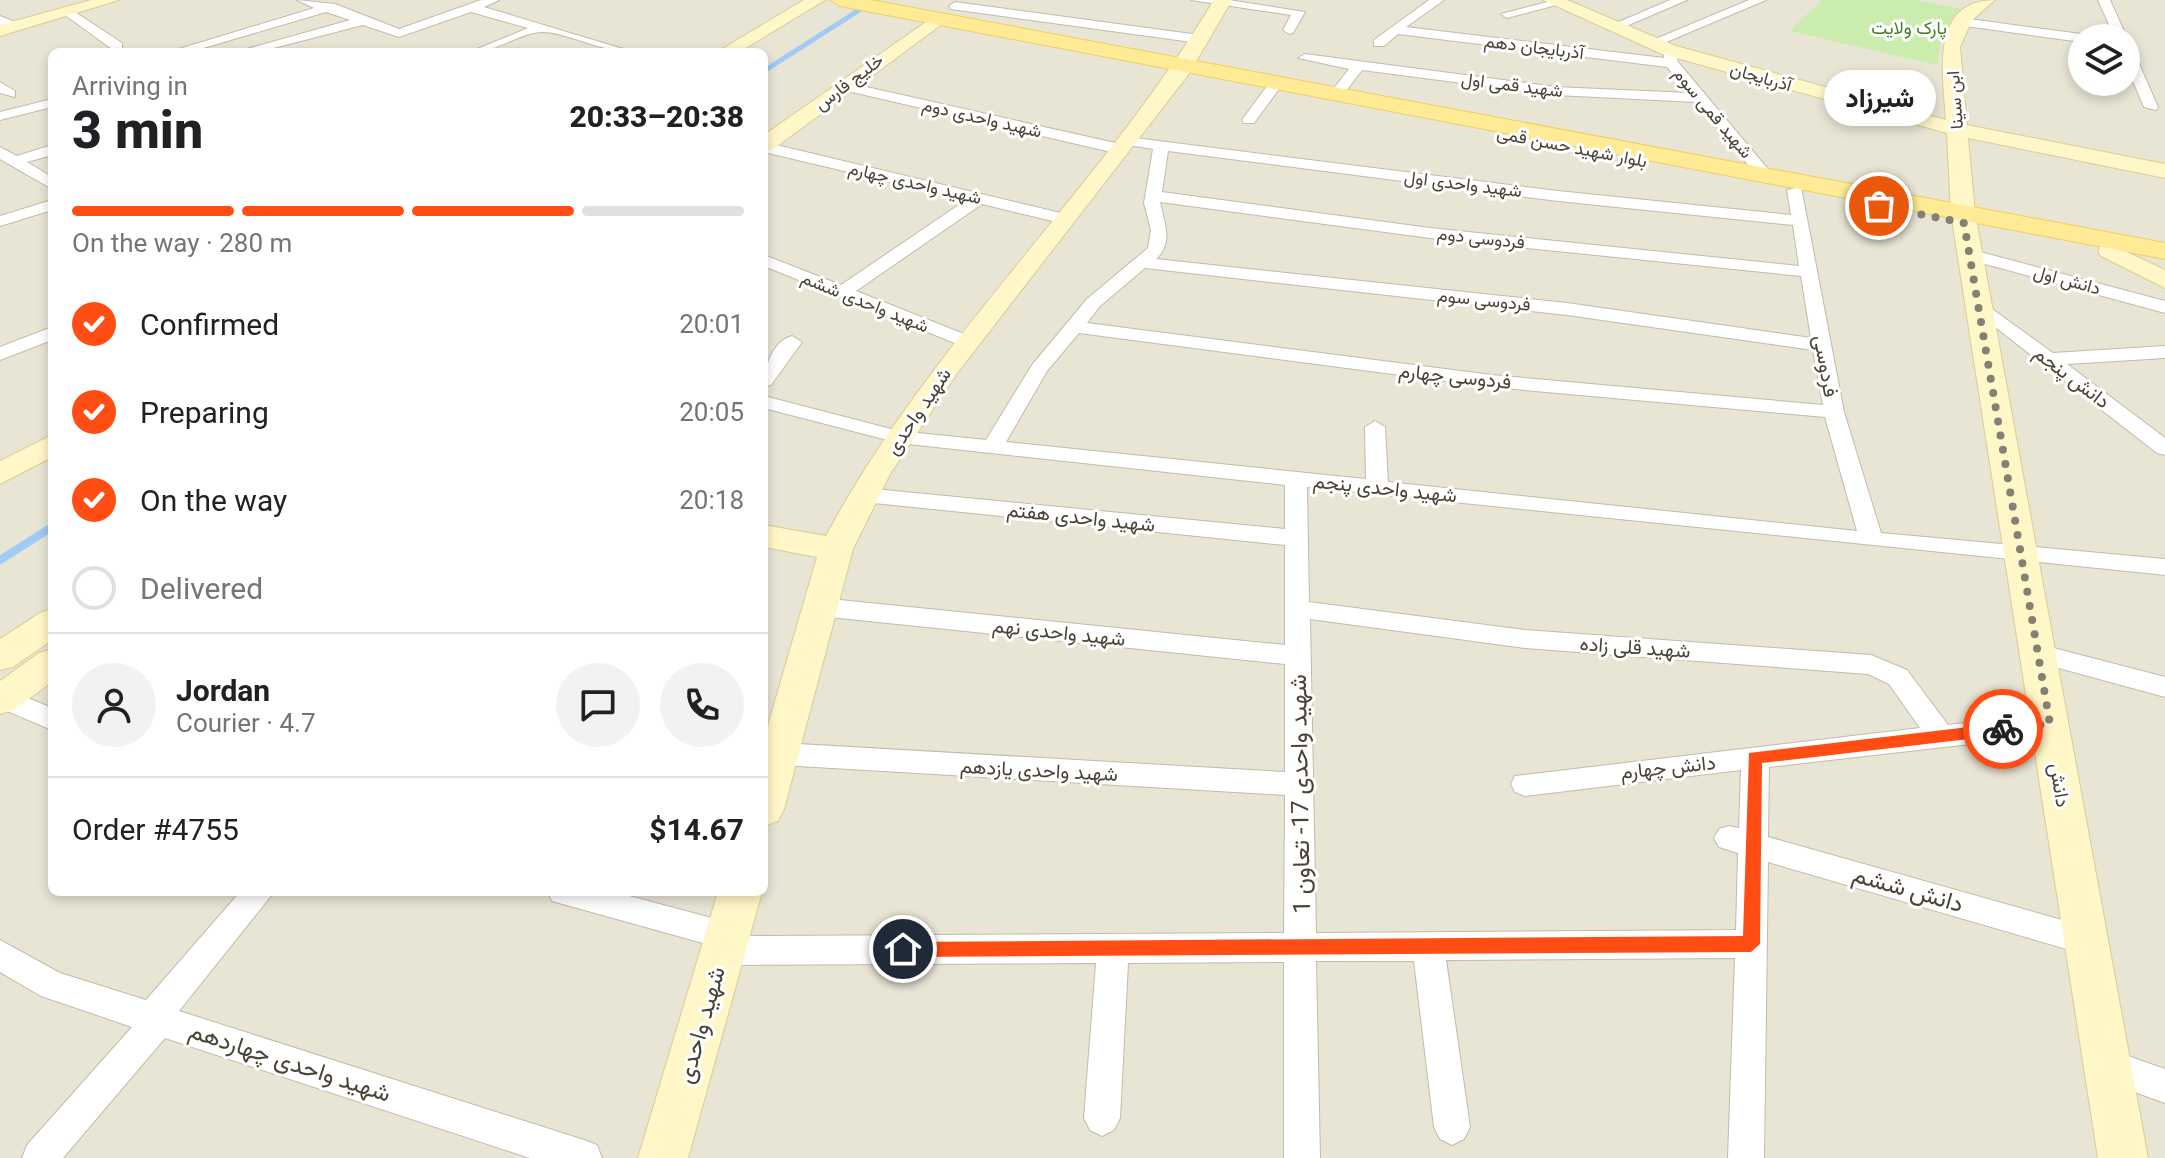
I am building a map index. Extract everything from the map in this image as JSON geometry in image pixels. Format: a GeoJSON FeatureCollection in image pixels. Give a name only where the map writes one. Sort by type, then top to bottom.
{"type":"FeatureCollection","features":[{"type":"Feature","properties":{"kind":"main road","name":"بلوار شهید حسن قمی"},"geometry":{"type":"LineString","coordinates":[[845,1],[904,14],[948,7],[992,35],[1338,92],[1764,174],[1965,230],[2165,251]]}},
{"type":"Feature","properties":{"kind":"main road","name":"بلوار شهید حسن قمی"},"geometry":{"type":"LineString","coordinates":[[1183,67],[1272,89],[1795,190],[1965,230],[2165,262]]}},
{"type":"Feature","properties":{"kind":"street"},"geometry":{"type":"LineString","coordinates":[[5,26],[110,0]]}},
{"type":"Feature","properties":{"kind":"street"},"geometry":{"type":"LineString","coordinates":[[303,0],[399,33],[493,0]]}},
{"type":"Feature","properties":{"kind":"street"},"geometry":{"type":"LineString","coordinates":[[190,48],[351,0]]}},
{"type":"Feature","properties":{"kind":"street"},"geometry":{"type":"LineString","coordinates":[[733,48],[816,0]]}},
{"type":"Feature","properties":{"kind":"street"},"geometry":{"type":"LineString","coordinates":[[1012,14],[1027,0]]}},
{"type":"Feature","properties":{"kind":"street"},"geometry":{"type":"LineString","coordinates":[[1197,0],[1299,12],[1289,30]]}},
{"type":"Feature","properties":{"kind":"street"},"geometry":{"type":"LineString","coordinates":[[1379,43],[1422,8],[1438,0]]}},
{"type":"Feature","properties":{"kind":"street"},"geometry":{"type":"LineString","coordinates":[[1613,27],[1681,0]]}},
{"type":"Feature","properties":{"kind":"street"},"geometry":{"type":"LineString","coordinates":[[1664,52],[1760,0]]}},
{"type":"Feature","properties":{"kind":"street"},"geometry":{"type":"LineString","coordinates":[[1962,22],[1986,0]]}},
{"type":"Feature","properties":{"kind":"street"},"geometry":{"type":"LineString","coordinates":[[2104,0],[2115,24]]}},
{"type":"Feature","properties":{"kind":"street"},"geometry":{"type":"LineString","coordinates":[[1507,14],[1555,1]]}},
{"type":"Feature","properties":{"kind":"street","name":"آذربایجان"},"geometry":{"type":"LineString","coordinates":[[1555,1],[1664,52],[1957,129],[2165,171]]}},
{"type":"Feature","properties":{"kind":"street","name":"شهید واحدی"},"geometry":{"type":"LineString","coordinates":[[768,778],[771,754],[836,549],[864,495],[899,437],[967,342],[1183,67],[1222,2]]}},
{"type":"Feature","properties":{"kind":"street"},"geometry":{"type":"LineString","coordinates":[[948,7],[1199,39]]}},
{"type":"Feature","properties":{"kind":"street","name":"خلیج فارس"},"geometry":{"type":"LineString","coordinates":[[768,143],[948,7]]}},
{"type":"Feature","properties":{"kind":"street"},"geometry":{"type":"LineString","coordinates":[[472,8],[612,48]]}},
{"type":"Feature","properties":{"kind":"street"},"geometry":{"type":"LineString","coordinates":[[69,12],[117,46]]}},
{"type":"Feature","properties":{"kind":"street","name":"خلیج فارس"},"geometry":{"type":"LineString","coordinates":[[768,117],[904,14]]}},
{"type":"Feature","properties":{"kind":"street"},"geometry":{"type":"LineString","coordinates":[[258,48],[362,21]]}},
{"type":"Feature","properties":{"kind":"street"},"geometry":{"type":"LineString","coordinates":[[1962,22],[2068,36]]}},
{"type":"Feature","properties":{"kind":"street","name":"ابن سینا"},"geometry":{"type":"LineString","coordinates":[[1962,22],[1951,47],[1965,230]]}},
{"type":"Feature","properties":{"kind":"street"},"geometry":{"type":"LineString","coordinates":[[487,48],[539,28]]}},
{"type":"Feature","properties":{"kind":"street","name":"آذربایجان دهم"},"geometry":{"type":"LineString","coordinates":[[1397,30],[1664,52]]}},
{"type":"Feature","properties":{"kind":"street","name":"شهید قمی سوم"},"geometry":{"type":"LineString","coordinates":[[1664,52],[1764,174]]}},
{"type":"Feature","properties":{"kind":"street","name":"شهید قمی اول"},"geometry":{"type":"LineString","coordinates":[[1305,58],[1556,91],[1700,98]]}},
{"type":"Feature","properties":{"kind":"street"},"geometry":{"type":"LineString","coordinates":[[1338,92],[1358,66]]}},
{"type":"Feature","properties":{"kind":"street"},"geometry":{"type":"LineString","coordinates":[[2140,82],[2151,107]]}},
{"type":"Feature","properties":{"kind":"street","name":"شهید واحدی دوم"},"geometry":{"type":"LineString","coordinates":[[844,86],[1124,145]]}},
{"type":"Feature","properties":{"kind":"street"},"geometry":{"type":"LineString","coordinates":[[1249,120],[1272,89]]}},
{"type":"Feature","properties":{"kind":"street"},"geometry":{"type":"LineString","coordinates":[[0,116],[48,104]]}},
{"type":"Feature","properties":{"kind":"street","name":"شهید واحدی اول"},"geometry":{"type":"LineString","coordinates":[[1124,145],[1161,145],[1558,196],[1800,221]]}},
{"type":"Feature","properties":{"kind":"street"},"geometry":{"type":"LineString","coordinates":[[992,447],[1039,369],[1077,327],[1093,303],[1145,263],[1156,250],[1159,230],[1153,196],[1161,145]]}},
{"type":"Feature","properties":{"kind":"street","name":"شهید واحدی چهارم"},"geometry":{"type":"LineString","coordinates":[[768,147],[1065,219]]}},
{"type":"Feature","properties":{"kind":"street"},"geometry":{"type":"LineString","coordinates":[[0,152],[48,182]]}},
{"type":"Feature","properties":{"kind":"street"},"geometry":{"type":"LineString","coordinates":[[0,175],[48,152]]}},
{"type":"Feature","properties":{"kind":"street","name":"فردوسی"},"geometry":{"type":"LineString","coordinates":[[1795,190],[1834,412],[1871,540]]}},
{"type":"Feature","properties":{"kind":"street","name":"فردوسی دوم"},"geometry":{"type":"LineString","coordinates":[[1153,196],[1430,233],[1811,272]]}},
{"type":"Feature","properties":{"kind":"street"},"geometry":{"type":"LineString","coordinates":[[841,293],[980,198]]}},
{"type":"Feature","properties":{"kind":"street"},"geometry":{"type":"LineString","coordinates":[[0,221],[48,206]]}},
{"type":"Feature","properties":{"kind":"street","name":"دانش"},"geometry":{"type":"LineString","coordinates":[[1965,230],[2123,1158]]}},
{"type":"Feature","properties":{"kind":"street","name":"دانش اول"},"geometry":{"type":"LineString","coordinates":[[1965,230],[2165,307]]}},
{"type":"Feature","properties":{"kind":"street"},"geometry":{"type":"LineString","coordinates":[[2110,251],[2165,280]]}},
{"type":"Feature","properties":{"kind":"street","name":"شهید واحدی ششم"},"geometry":{"type":"LineString","coordinates":[[768,262],[967,342]]}},
{"type":"Feature","properties":{"kind":"street","name":"فردوسی سوم"},"geometry":{"type":"LineString","coordinates":[[1145,263],[1567,309],[1822,345]]}},
{"type":"Feature","properties":{"kind":"street","name":"دانش پنجم"},"geometry":{"type":"LineString","coordinates":[[1978,305],[2165,448]]}},
{"type":"Feature","properties":{"kind":"street","name":"فردوسی چهارم"},"geometry":{"type":"LineString","coordinates":[[1077,327],[1492,381],[1834,412]]}},
{"type":"Feature","properties":{"kind":"street"},"geometry":{"type":"LineString","coordinates":[[0,331],[9,350],[48,335]]}},
{"type":"Feature","properties":{"kind":"street"},"geometry":{"type":"LineString","coordinates":[[768,375],[792,342]]}},
{"type":"Feature","properties":{"kind":"street"},"geometry":{"type":"LineString","coordinates":[[2048,359],[2165,352]]}},
{"type":"Feature","properties":{"kind":"street","name":"شهید واحدی پنجم"},"geometry":{"type":"LineString","coordinates":[[768,403],[899,437],[1871,540],[2165,567]]}},
{"type":"Feature","properties":{"kind":"street"},"geometry":{"type":"LineString","coordinates":[[1375,427],[1377,487]]}},
{"type":"Feature","properties":{"kind":"street"},"geometry":{"type":"LineString","coordinates":[[0,474],[48,446]]}},
{"type":"Feature","properties":{"kind":"street","name":"شهید واحدی 17- تعاون 1"},"geometry":{"type":"LineString","coordinates":[[1296,479],[1302,1158]]}},
{"type":"Feature","properties":{"kind":"street","name":"شهید واحدی هفتم"},"geometry":{"type":"LineString","coordinates":[[864,495],[1297,538]]}},
{"type":"Feature","properties":{"kind":"street"},"geometry":{"type":"LineString","coordinates":[[768,537],[836,549]]}},
{"type":"Feature","properties":{"kind":"street","name":"شهید واحدی نهم"},"geometry":{"type":"LineString","coordinates":[[820,607],[1298,656]]}},
{"type":"Feature","properties":{"kind":"street","name":"شهید قلی زاده"},"geometry":{"type":"LineString","coordinates":[[1298,609],[1525,639],[1871,665],[1898,677],[1941,736]]}},
{"type":"Feature","properties":{"kind":"street"},"geometry":{"type":"LineString","coordinates":[[0,657],[48,625]]}},
{"type":"Feature","properties":{"kind":"street"},"geometry":{"type":"LineString","coordinates":[[2038,653],[2165,687]]}},
{"type":"Feature","properties":{"kind":"street"},"geometry":{"type":"LineString","coordinates":[[2,699],[48,666]]}},
{"type":"Feature","properties":{"kind":"street"},"geometry":{"type":"LineString","coordinates":[[2,699],[48,718]]}},
{"type":"Feature","properties":{"kind":"street","name":"دانش چهارم"},"geometry":{"type":"LineString","coordinates":[[1525,784],[2050,724]]}},
{"type":"Feature","properties":{"kind":"street","name":"شهید واحدی یازدهم"},"geometry":{"type":"LineString","coordinates":[[771,754],[1300,784]]}},
{"type":"Feature","properties":{"kind":"street"},"geometry":{"type":"LineString","coordinates":[[1746,1158],[1751,944],[1742,841],[1755,758]]}},
{"type":"Feature","properties":{"kind":"street","name":"دانش ششم"},"geometry":{"type":"LineString","coordinates":[[1742,841],[2087,941]]}},
{"type":"Feature","properties":{"kind":"street"},"geometry":{"type":"LineString","coordinates":[[40,1158],[256,896]]}},
{"type":"Feature","properties":{"kind":"street"},"geometry":{"type":"LineString","coordinates":[[575,896],[725,944],[1113,948],[1751,944]]}},
{"type":"Feature","properties":{"kind":"street","name":"شهید واحدی"},"geometry":{"type":"LineString","coordinates":[[663,1158],[739,896]]}},
{"type":"Feature","properties":{"kind":"street"},"geometry":{"type":"LineString","coordinates":[[1428,945],[1452,1127]]}},
{"type":"Feature","properties":{"kind":"street"},"geometry":{"type":"LineString","coordinates":[[1102,1118],[1113,948]]}},
{"type":"Feature","properties":{"kind":"street","name":"شهید واحدی چهاردهم"},"geometry":{"type":"LineString","coordinates":[[0,955],[52,985],[584,1158]]}},
{"type":"Feature","properties":{"kind":"street"},"geometry":{"type":"LineString","coordinates":[[2108,1066],[2165,1086]]}},
{"type":"Feature","properties":{"kind":"shaded area"},"geometry":{"type":"Polygon","coordinates":[[[0,0],[2165,0],[2165,1158],[0,1158],[0,0]]]}},
{"type":"Feature","properties":{"kind":"green space","name":"پارک ولایت"},"geometry":{"type":"Polygon","coordinates":[[[1822,0],[1916,0],[1961,9],[1942,33],[1937,65],[1790,31],[1822,0]]]}},
{"type":"Feature","properties":{"kind":"waterway"},"geometry":{"type":"LineString","coordinates":[[768,68],[875,0]]}},
{"type":"Feature","properties":{"kind":"waterway"},"geometry":{"type":"LineString","coordinates":[[0,560],[48,530]]}},
{"type":"Feature","properties":{"kind":"way so far"},"geometry":{"type":"LineString","coordinates":[[1879,206],[1964,223],[2050,724],[2003,729]]}},
{"type":"Feature","properties":{"kind":"place","name":"شیرزاد"},"geometry":{"type":"Point","coordinates":[1879,206]}},
{"type":"Feature","properties":{"kind":"route"},"geometry":{"type":"LineString","coordinates":[[903,949],[1751,944],[1755,758],[2003,729]]}}]}
